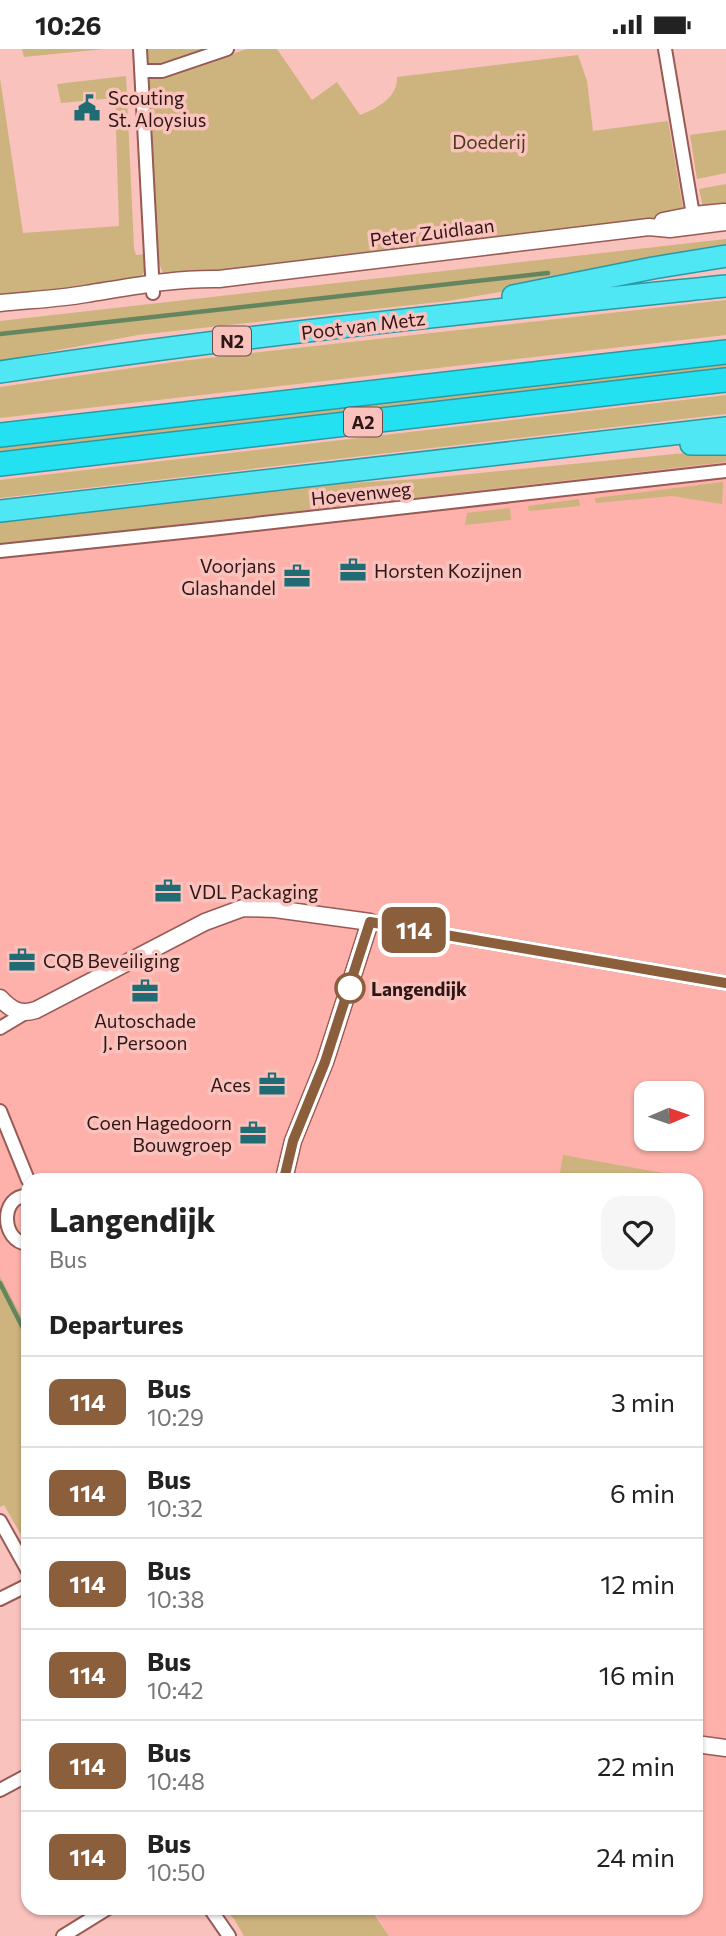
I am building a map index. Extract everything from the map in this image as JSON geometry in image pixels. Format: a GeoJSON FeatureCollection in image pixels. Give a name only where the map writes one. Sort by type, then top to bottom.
{"type":"FeatureCollection","features":[{"type":"Feature","properties":{"kind":"highway","name":"N2"},"geometry":{"type":"LineString","coordinates":[[465,313],[525,293],[726,256]]}},
{"type":"Feature","properties":{"kind":"highway","name":"Poot van Metz"},"geometry":{"type":"LineString","coordinates":[[0,372],[180,347],[465,313],[726,286]]}},
{"type":"Feature","properties":{"kind":"highway","name":"A2"},"geometry":{"type":"LineString","coordinates":[[0,435],[726,352]]}},
{"type":"Feature","properties":{"kind":"highway","name":"A2"},"geometry":{"type":"LineString","coordinates":[[0,464],[726,380]]}},
{"type":"Feature","properties":{"kind":"highway"},"geometry":{"type":"LineString","coordinates":[[0,511],[726,429]]}},
{"type":"Feature","properties":{"kind":"highway"},"geometry":{"type":"LineString","coordinates":[[658,437],[697,445],[726,444]]}},
{"type":"Feature","properties":{"kind":"street"},"geometry":{"type":"LineString","coordinates":[[140,49],[153,288]]}},
{"type":"Feature","properties":{"kind":"street"},"geometry":{"type":"LineString","coordinates":[[141,71],[162,71],[227,49]]}},
{"type":"Feature","properties":{"kind":"street"},"geometry":{"type":"LineString","coordinates":[[664,49],[694,221]]}},
{"type":"Feature","properties":{"kind":"street","name":"Peter Zuidlaan"},"geometry":{"type":"LineString","coordinates":[[694,221],[726,212]]}},
{"type":"Feature","properties":{"kind":"street","name":"Peter Zuidlaan"},"geometry":{"type":"LineString","coordinates":[[0,303],[85,294],[108,297],[153,288],[194,288],[219,279],[649,227],[667,219],[726,222]]}},
{"type":"Feature","properties":{"kind":"street","name":"Hoevenweg"},"geometry":{"type":"LineString","coordinates":[[0,551],[726,471]]}},
{"type":"Feature","properties":{"kind":"street"},"geometry":{"type":"LineString","coordinates":[[0,1028],[205,922],[243,908],[275,909],[370,922],[726,983]]}},
{"type":"Feature","properties":{"kind":"street"},"geometry":{"type":"LineString","coordinates":[[285,1173],[293,1141],[325,1062],[370,922]]}},
{"type":"Feature","properties":{"kind":"street"},"geometry":{"type":"LineString","coordinates":[[0,998],[10,1009],[25,1013]]}},
{"type":"Feature","properties":{"kind":"street"},"geometry":{"type":"LineString","coordinates":[[0,1111],[26,1173]]}},
{"type":"Feature","properties":{"kind":"street"},"geometry":{"type":"LineString","coordinates":[[21,1196],[8,1203],[1,1218],[2,1227],[11,1239],[21,1242]]}},
{"type":"Feature","properties":{"kind":"street"},"geometry":{"type":"LineString","coordinates":[[0,1521],[21,1558]]}},
{"type":"Feature","properties":{"kind":"street"},"geometry":{"type":"LineString","coordinates":[[0,1599],[21,1588]]}},
{"type":"Feature","properties":{"kind":"street"},"geometry":{"type":"LineString","coordinates":[[703,1745],[726,1748]]}},
{"type":"Feature","properties":{"kind":"street"},"geometry":{"type":"LineString","coordinates":[[0,1790],[21,1779]]}},
{"type":"Feature","properties":{"kind":"street"},"geometry":{"type":"LineString","coordinates":[[63,1936],[97,1915]]}},
{"type":"Feature","properties":{"kind":"street"},"geometry":{"type":"LineString","coordinates":[[215,1915],[229,1936]]}},
{"type":"Feature","properties":{"kind":"shaded area"},"geometry":{"type":"Polygon","coordinates":[[[726,456],[726,1936],[389,1936],[376,1915],[703,1915],[703,1173],[21,1173],[21,1316],[0,1276],[0,540],[726,456]]]}},
{"type":"Feature","properties":{"kind":"green space"},"geometry":{"type":"Polygon","coordinates":[[[22,49],[104,49],[24,57],[22,49]]]}},
{"type":"Feature","properties":{"kind":"green space"},"geometry":{"type":"Polygon","coordinates":[[[148,49],[209,49],[154,69],[148,65],[148,49]]]}},
{"type":"Feature","properties":{"kind":"green space","name":"Doederij"},"geometry":{"type":"Polygon","coordinates":[[[247,49],[277,49],[312,100],[337,82],[360,115],[374,109],[390,96],[397,77],[578,55],[587,81],[593,131],[668,121],[684,214],[567,231],[165,277],[156,257],[148,77],[171,75],[247,49]]]}},
{"type":"Feature","properties":{"kind":"green space"},"geometry":{"type":"Polygon","coordinates":[[[126,76],[134,248],[136,255],[146,254],[147,266],[139,281],[0,297],[0,78],[23,233],[119,226],[115,98],[61,103],[57,84],[126,76]]]}},
{"type":"Feature","properties":{"kind":"green space"},"geometry":{"type":"Polygon","coordinates":[[[726,130],[726,173],[697,179],[690,135],[726,130]]]}},
{"type":"Feature","properties":{"kind":"green space"},"geometry":{"type":"Polygon","coordinates":[[[726,184],[726,210],[704,211],[699,189],[726,184]]]}},
{"type":"Feature","properties":{"kind":"green space"},"geometry":{"type":"Polygon","coordinates":[[[726,239],[726,253],[448,301],[138,335],[0,361],[0,321],[726,239]]]}},
{"type":"Feature","properties":{"kind":"green space"},"geometry":{"type":"Polygon","coordinates":[[[726,300],[726,335],[0,418],[0,387],[181,361],[726,300]]]}},
{"type":"Feature","properties":{"kind":"green space"},"geometry":{"type":"Polygon","coordinates":[[[726,362],[726,372],[0,454],[0,442],[726,362]]]}},
{"type":"Feature","properties":{"kind":"green space"},"geometry":{"type":"Polygon","coordinates":[[[726,395],[726,414],[0,498],[0,480],[726,395]]]}},
{"type":"Feature","properties":{"kind":"green space"},"geometry":{"type":"Polygon","coordinates":[[[726,449],[726,462],[0,545],[0,518],[300,486],[419,479],[726,449]]]}},
{"type":"Feature","properties":{"kind":"green space"},"geometry":{"type":"Polygon","coordinates":[[[723,482],[722,504],[672,496],[596,503],[595,498],[723,482]]]}},
{"type":"Feature","properties":{"kind":"green space"},"geometry":{"type":"Polygon","coordinates":[[[579,499],[580,506],[529,511],[528,506],[579,499]]]}},
{"type":"Feature","properties":{"kind":"green space"},"geometry":{"type":"Polygon","coordinates":[[[510,508],[511,520],[465,525],[467,513],[510,508]]]}},
{"type":"Feature","properties":{"kind":"green space"},"geometry":{"type":"Polygon","coordinates":[[[563,1155],[663,1173],[560,1173],[563,1155]]]}},
{"type":"Feature","properties":{"kind":"green space"},"geometry":{"type":"Polygon","coordinates":[[[0,1276],[21,1316],[21,1535],[4,1505],[0,1507],[0,1276]]]}},
{"type":"Feature","properties":{"kind":"green space"},"geometry":{"type":"Polygon","coordinates":[[[230,1915],[375,1915],[389,1936],[244,1936],[230,1915]]]}},
{"type":"Feature","properties":{"kind":"waterway"},"geometry":{"type":"LineString","coordinates":[[0,334],[548,273]]}},
{"type":"Feature","properties":{"kind":"waterway"},"geometry":{"type":"LineString","coordinates":[[0,1283],[21,1324]]}},
{"type":"Feature","properties":{"kind":"bus line","name":"114"},"geometry":{"type":"LineString","coordinates":[[285,1173],[293,1141],[325,1062],[370,922],[726,983]]}},
{"type":"Feature","properties":{"kind":"place","name":"Scouting St. Aloysius"},"geometry":{"type":"Point","coordinates":[87,108]}},
{"type":"Feature","properties":{"kind":"place","name":"Horsten Kozijnen"},"geometry":{"type":"Point","coordinates":[353,570]}},
{"type":"Feature","properties":{"kind":"place","name":"Voorjans Glashandel"},"geometry":{"type":"Point","coordinates":[297,576]}},
{"type":"Feature","properties":{"kind":"place","name":"VDL Packaging"},"geometry":{"type":"Point","coordinates":[168,891]}},
{"type":"Feature","properties":{"kind":"place","name":"CQB Beveiliging"},"geometry":{"type":"Point","coordinates":[22,960]}},
{"type":"Feature","properties":{"kind":"place","name":"Langendijk"},"geometry":{"type":"Point","coordinates":[350,988]}},
{"type":"Feature","properties":{"kind":"place","name":"Autoschade J. Persoon"},"geometry":{"type":"Point","coordinates":[145,991]}},
{"type":"Feature","properties":{"kind":"place","name":"Aces"},"geometry":{"type":"Point","coordinates":[272,1084]}},
{"type":"Feature","properties":{"kind":"place","name":"Coen Hagedoorn Bouwgroep"},"geometry":{"type":"Point","coordinates":[253,1133]}}]}
